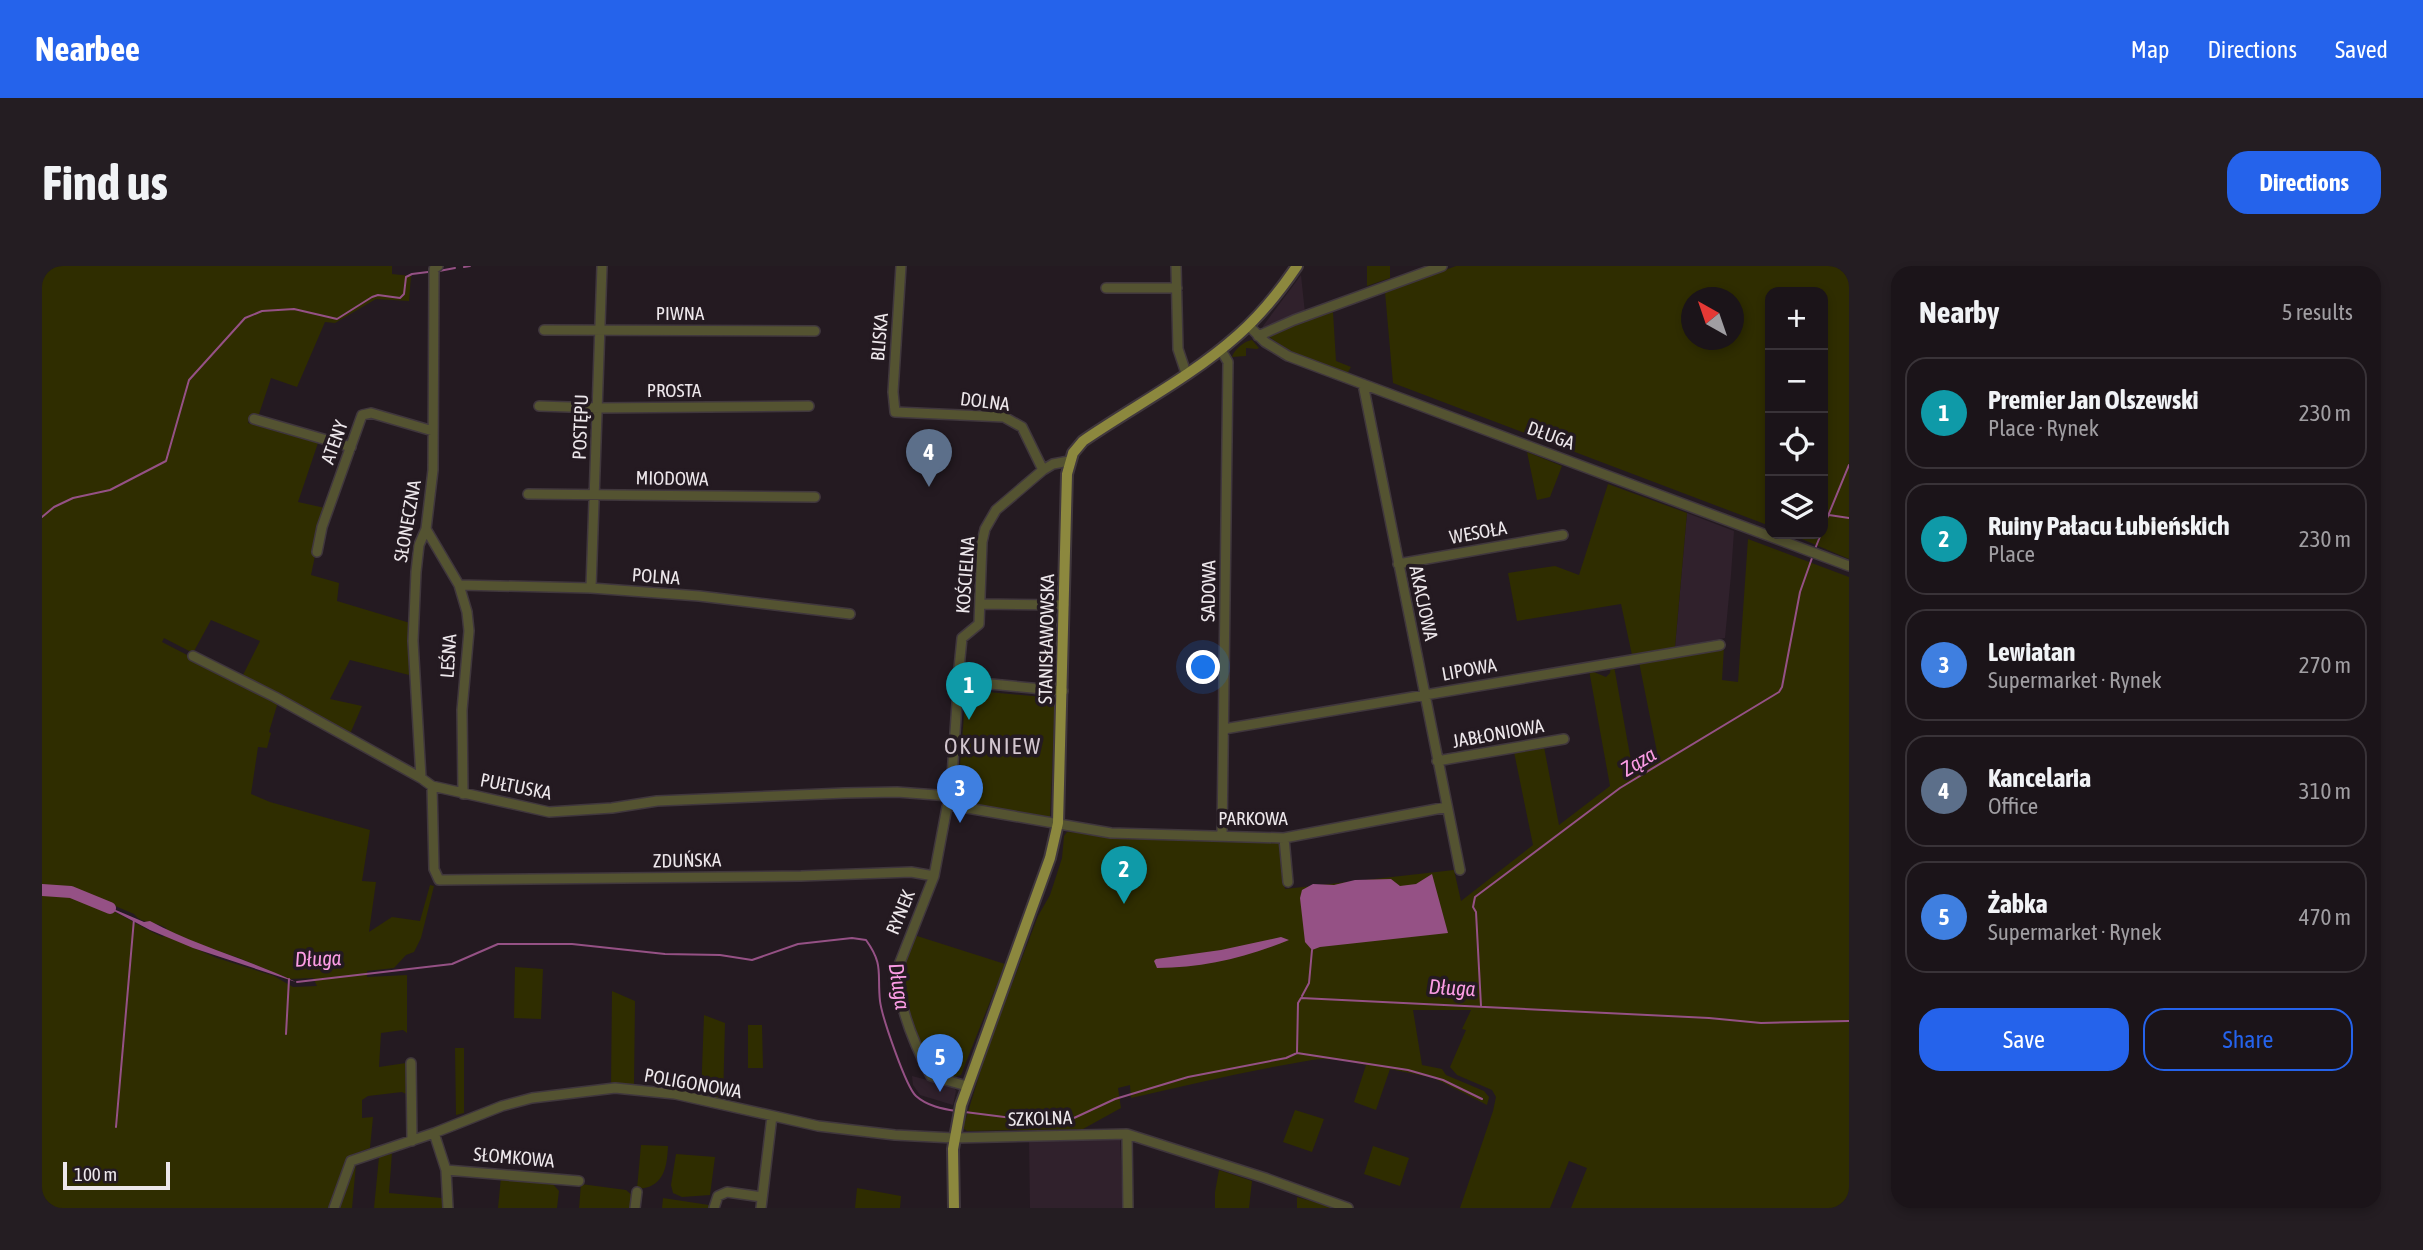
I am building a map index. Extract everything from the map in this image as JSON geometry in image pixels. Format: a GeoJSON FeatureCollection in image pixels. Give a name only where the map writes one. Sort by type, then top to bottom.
{"type":"FeatureCollection","features":[{"type":"Feature","properties":{"kind":"main road"},"geometry":{"type":"LineString","coordinates":[[1069,461],[1083,442],[1221,350],[1249,326],[1281,290],[1297,266]]}},
{"type":"Feature","properties":{"kind":"main road","name":"STANISŁAWOWSKA"},"geometry":{"type":"LineString","coordinates":[[954,1208],[956,1123],[1050,858],[1058,823],[1069,461]]}},
{"type":"Feature","properties":{"kind":"street","name":"POSTĘPU"},"geometry":{"type":"LineString","coordinates":[[591,588],[602,266]]}},
{"type":"Feature","properties":{"kind":"street","name":"BLISKA"},"geometry":{"type":"LineString","coordinates":[[895,412],[892,393],[901,266]]}},
{"type":"Feature","properties":{"kind":"street"},"geometry":{"type":"LineString","coordinates":[[1177,266],[1178,349],[1186,373]]}},
{"type":"Feature","properties":{"kind":"street"},"geometry":{"type":"LineString","coordinates":[[1258,336],[1293,320],[1442,266]]}},
{"type":"Feature","properties":{"kind":"street","name":"SŁONECZNA"},"geometry":{"type":"LineString","coordinates":[[421,778],[413,641],[419,545],[426,529],[433,470],[436,268]]}},
{"type":"Feature","properties":{"kind":"street"},"geometry":{"type":"LineString","coordinates":[[1106,288],[1177,288]]}},
{"type":"Feature","properties":{"kind":"street","name":"DŁUGA"},"geometry":{"type":"LineString","coordinates":[[1249,326],[1258,336],[1288,356],[1849,566]]}},
{"type":"Feature","properties":{"kind":"street","name":"PIWNA"},"geometry":{"type":"LineString","coordinates":[[544,330],[815,331]]}},
{"type":"Feature","properties":{"kind":"street","name":"SADOWA"},"geometry":{"type":"LineString","coordinates":[[1221,350],[1228,362],[1222,836]]}},
{"type":"Feature","properties":{"kind":"street","name":"AKACJOWA"},"geometry":{"type":"LineString","coordinates":[[1363,384],[1460,870]]}},
{"type":"Feature","properties":{"kind":"street","name":"PROSTA"},"geometry":{"type":"LineString","coordinates":[[539,406],[809,406]]}},
{"type":"Feature","properties":{"kind":"street","name":"DOLNA"},"geometry":{"type":"LineString","coordinates":[[895,412],[1004,417],[1022,428],[1043,470]]}},
{"type":"Feature","properties":{"kind":"street","name":"ATENY"},"geometry":{"type":"LineString","coordinates":[[317,552],[322,527],[362,415],[371,413],[433,431]]}},
{"type":"Feature","properties":{"kind":"street"},"geometry":{"type":"LineString","coordinates":[[254,419],[351,447]]}},
{"type":"Feature","properties":{"kind":"street","name":"KOŚCIELNA"},"geometry":{"type":"LineString","coordinates":[[960,684],[958,678],[961,638],[977,626],[985,529],[996,510],[1043,470],[1053,464],[1069,461]]}},
{"type":"Feature","properties":{"kind":"street","name":"MIODOWA"},"geometry":{"type":"LineString","coordinates":[[528,494],[815,497]]}},
{"type":"Feature","properties":{"kind":"street","name":"LEŚNA"},"geometry":{"type":"LineString","coordinates":[[426,529],[458,585],[467,612],[469,631],[463,698],[463,794]]}},
{"type":"Feature","properties":{"kind":"street","name":"WESOŁA"},"geometry":{"type":"LineString","coordinates":[[1398,564],[1563,535]]}},
{"type":"Feature","properties":{"kind":"street","name":"POLNA"},"geometry":{"type":"LineString","coordinates":[[458,585],[591,588],[699,596],[850,614]]}},
{"type":"Feature","properties":{"kind":"street"},"geometry":{"type":"LineString","coordinates":[[980,604],[1064,605]]}},
{"type":"Feature","properties":{"kind":"street","name":"LIPOWA"},"geometry":{"type":"LineString","coordinates":[[1224,729],[1720,645]]}},
{"type":"Feature","properties":{"kind":"street","name":"PUŁTUSKA"},"geometry":{"type":"LineString","coordinates":[[192,656],[275,697],[432,786],[549,812],[612,808],[657,801],[819,794],[897,792],[950,801]]}},
{"type":"Feature","properties":{"kind":"street"},"geometry":{"type":"LineString","coordinates":[[960,684],[970,682],[1063,691]]}},
{"type":"Feature","properties":{"kind":"street","name":"RYNEK"},"geometry":{"type":"LineString","coordinates":[[960,684],[957,690],[950,801],[934,876],[897,970],[898,987],[907,1021],[931,1076],[967,1086]]}},
{"type":"Feature","properties":{"kind":"street","name":"JABŁONIOWA"},"geometry":{"type":"LineString","coordinates":[[1437,761],[1564,739]]}},
{"type":"Feature","properties":{"kind":"street","name":"ZDUŃSKA"},"geometry":{"type":"LineString","coordinates":[[432,786],[434,869],[439,880],[801,876],[911,872],[934,876]]}},
{"type":"Feature","properties":{"kind":"street"},"geometry":{"type":"LineString","coordinates":[[950,801],[967,810],[1058,823]]}},
{"type":"Feature","properties":{"kind":"street","name":"PARKOWA"},"geometry":{"type":"LineString","coordinates":[[1058,823],[1111,833],[1284,838],[1447,807]]}},
{"type":"Feature","properties":{"kind":"street"},"geometry":{"type":"LineString","coordinates":[[1284,838],[1289,882]]}},
{"type":"Feature","properties":{"kind":"street"},"geometry":{"type":"LineString","coordinates":[[411,1063],[412,1141]]}},
{"type":"Feature","properties":{"kind":"street","name":"POLIGONOWA"},"geometry":{"type":"LineString","coordinates":[[334,1208],[351,1161],[502,1106],[532,1098],[615,1088],[675,1094],[851,1131],[954,1138]]}},
{"type":"Feature","properties":{"kind":"street"},"geometry":{"type":"LineString","coordinates":[[761,1208],[772,1116]]}},
{"type":"Feature","properties":{"kind":"street"},"geometry":{"type":"LineString","coordinates":[[434,1133],[446,1170],[448,1208]]}},
{"type":"Feature","properties":{"kind":"street","name":"SZKOLNA"},"geometry":{"type":"LineString","coordinates":[[954,1138],[1117,1133],[1265,1178],[1348,1208]]}},
{"type":"Feature","properties":{"kind":"street"},"geometry":{"type":"LineString","coordinates":[[1127,1135],[1128,1208]]}},
{"type":"Feature","properties":{"kind":"street","name":"SŁOMKOWA"},"geometry":{"type":"LineString","coordinates":[[446,1170],[579,1181]]}},
{"type":"Feature","properties":{"kind":"street"},"geometry":{"type":"LineString","coordinates":[[635,1208],[637,1192]]}},
{"type":"Feature","properties":{"kind":"street"},"geometry":{"type":"LineString","coordinates":[[714,1208],[718,1196],[727,1192],[762,1197]]}},
{"type":"Feature","properties":{"kind":"shaded area"},"geometry":{"type":"Polygon","coordinates":[[[42,266],[392,266],[392,274],[411,276],[409,301],[376,299],[335,323],[325,322],[297,387],[271,378],[258,417],[251,414],[248,423],[318,443],[298,502],[325,508],[311,575],[339,583],[337,601],[410,623],[413,676],[350,660],[330,699],[362,706],[350,734],[242,677],[260,641],[211,620],[193,653],[164,638],[162,642],[278,702],[267,748],[258,747],[251,794],[270,802],[370,830],[362,881],[376,882],[369,932],[392,917],[420,921],[430,885],[434,886],[421,938],[414,952],[406,955],[394,968],[367,971],[367,977],[407,975],[407,1033],[403,1030],[381,1033],[379,1067],[406,1063],[406,1094],[402,1092],[368,1096],[362,1100],[362,1118],[373,1117],[370,1148],[351,1155],[356,1164],[352,1208],[42,1208],[42,892],[82,897],[163,937],[164,935],[217,958],[274,976],[293,987],[317,986],[313,978],[289,979],[239,958],[193,943],[162,926],[140,919],[75,889],[42,886],[42,266]]]}},
{"type":"Feature","properties":{"kind":"shaded area"},"geometry":{"type":"Polygon","coordinates":[[[1367,266],[1390,266],[1390,278],[1367,286],[1367,266]]]}},
{"type":"Feature","properties":{"kind":"shaded area"},"geometry":{"type":"Polygon","coordinates":[[[1456,266],[1849,266],[1849,559],[1802,539],[1828,539],[1828,287],[1765,287],[1765,524],[1393,383],[1385,292],[1456,266]]]}},
{"type":"Feature","properties":{"kind":"shaded area"},"geometry":{"type":"Polygon","coordinates":[[[1301,275],[1305,313],[1263,328],[1263,326],[1301,275]]]}},
{"type":"Feature","properties":{"kind":"shaded area"},"geometry":{"type":"Polygon","coordinates":[[[1344,304],[1344,307],[1333,312],[1336,361],[1351,367],[1347,374],[1297,355],[1269,337],[1271,333],[1344,304]]]}},
{"type":"Feature","properties":{"kind":"shaded area"},"geometry":{"type":"Polygon","coordinates":[[[1252,340],[1259,348],[1246,348],[1246,356],[1232,357],[1240,346],[1252,340]]]}},
{"type":"Feature","properties":{"kind":"shaded area"},"geometry":{"type":"Polygon","coordinates":[[[1527,452],[1562,466],[1550,497],[1537,500],[1527,452]]]}},
{"type":"Feature","properties":{"kind":"shaded area"},"geometry":{"type":"Polygon","coordinates":[[[1608,484],[1687,513],[1675,647],[1632,655],[1621,604],[1517,621],[1508,573],[1555,566],[1579,575],[1608,484]]]}},
{"type":"Feature","properties":{"kind":"shaded area"},"geometry":{"type":"Polygon","coordinates":[[[1687,513],[1734,531],[1731,575],[1725,638],[1675,647],[1687,513]]]}},
{"type":"Feature","properties":{"kind":"shaded area"},"geometry":{"type":"Polygon","coordinates":[[[1748,539],[1849,577],[1849,1208],[1571,1208],[1587,1168],[1569,1161],[1550,1208],[1460,1208],[1496,1097],[1492,1090],[1457,1075],[1450,1067],[1466,1030],[1462,1029],[1471,1010],[1413,1010],[1422,1065],[1442,1069],[1446,1075],[1484,1091],[1489,1097],[1487,1105],[1434,1078],[1390,1069],[1376,1110],[1354,1102],[1366,1065],[1319,1059],[1131,1098],[1130,1085],[1118,1088],[1121,1108],[1083,1129],[967,1131],[963,1128],[987,1050],[1038,916],[1050,895],[1067,832],[1280,843],[1285,889],[1454,870],[1461,901],[1533,845],[1514,752],[1544,747],[1559,825],[1610,786],[1589,670],[1606,677],[1611,666],[1614,666],[1633,772],[1658,757],[1639,662],[1724,647],[1722,680],[1738,682],[1748,539]]]}},
{"type":"Feature","properties":{"kind":"shaded area"},"geometry":{"type":"Polygon","coordinates":[[[966,690],[1055,698],[1050,818],[957,803],[966,690]]]}},
{"type":"Feature","properties":{"kind":"shaded area"},"geometry":{"type":"Polygon","coordinates":[[[1432,874],[1448,933],[1312,950],[1305,942],[1300,898],[1302,890],[1313,884],[1334,885],[1355,880],[1391,879],[1400,886],[1416,884],[1432,874]]]}},
{"type":"Feature","properties":{"kind":"shaded area"},"geometry":{"type":"Polygon","coordinates":[[[97,902],[144,922],[150,921],[185,938],[296,982],[193,948],[150,930],[97,902]]]}},
{"type":"Feature","properties":{"kind":"shaded area"},"geometry":{"type":"Polygon","coordinates":[[[914,935],[1005,964],[961,1075],[956,1079],[937,1075],[917,1036],[907,1008],[903,966],[914,935]]]}},
{"type":"Feature","properties":{"kind":"shaded area"},"geometry":{"type":"Polygon","coordinates":[[[1281,937],[1289,940],[1257,952],[1208,964],[1157,968],[1154,961],[1221,950],[1281,937]]]}},
{"type":"Feature","properties":{"kind":"shaded area"},"geometry":{"type":"Polygon","coordinates":[[[515,967],[543,969],[541,1019],[514,1018],[515,967]]]}},
{"type":"Feature","properties":{"kind":"shaded area"},"geometry":{"type":"Polygon","coordinates":[[[612,991],[635,1001],[634,1085],[611,1086],[612,991]]]}},
{"type":"Feature","properties":{"kind":"shaded area"},"geometry":{"type":"Polygon","coordinates":[[[704,1015],[725,1023],[723,1102],[701,1096],[704,1015]]]}},
{"type":"Feature","properties":{"kind":"shaded area"},"geometry":{"type":"Polygon","coordinates":[[[748,1025],[762,1025],[763,1068],[748,1068],[748,1025]]]}},
{"type":"Feature","properties":{"kind":"shaded area"},"geometry":{"type":"Polygon","coordinates":[[[455,1048],[464,1048],[464,1113],[456,1115],[455,1048]]]}},
{"type":"Feature","properties":{"kind":"shaded area"},"geometry":{"type":"Polygon","coordinates":[[[912,1076],[954,1087],[956,1091],[953,1105],[920,1095],[913,1085],[912,1076]]]}},
{"type":"Feature","properties":{"kind":"shaded area"},"geometry":{"type":"Polygon","coordinates":[[[1295,1110],[1324,1119],[1312,1152],[1283,1142],[1295,1110]]]}},
{"type":"Feature","properties":{"kind":"shaded area"},"geometry":{"type":"Polygon","coordinates":[[[1120,1137],[1123,1208],[1030,1208],[1029,1140],[1120,1137]]]}},
{"type":"Feature","properties":{"kind":"shaded area"},"geometry":{"type":"Polygon","coordinates":[[[641,1145],[668,1146],[662,1176],[653,1185],[637,1189],[641,1145]]]}},
{"type":"Feature","properties":{"kind":"shaded area"},"geometry":{"type":"Polygon","coordinates":[[[1373,1146],[1409,1158],[1400,1186],[1364,1174],[1373,1146]]]}},
{"type":"Feature","properties":{"kind":"shaded area"},"geometry":{"type":"Polygon","coordinates":[[[392,1153],[389,1193],[442,1198],[442,1208],[374,1208],[379,1157],[392,1153]]]}},
{"type":"Feature","properties":{"kind":"shaded area"},"geometry":{"type":"Polygon","coordinates":[[[676,1154],[715,1157],[710,1195],[682,1197],[673,1193],[671,1185],[676,1154]]]}},
{"type":"Feature","properties":{"kind":"shaded area"},"geometry":{"type":"Polygon","coordinates":[[[1219,1170],[1252,1181],[1249,1208],[1215,1208],[1219,1170]]]}},
{"type":"Feature","properties":{"kind":"shaded area"},"geometry":{"type":"Polygon","coordinates":[[[501,1177],[552,1183],[559,1191],[557,1208],[498,1208],[501,1177]]]}},
{"type":"Feature","properties":{"kind":"shaded area"},"geometry":{"type":"Polygon","coordinates":[[[581,1184],[626,1190],[633,1196],[632,1208],[579,1208],[581,1184]]]}},
{"type":"Feature","properties":{"kind":"shaded area"},"geometry":{"type":"Polygon","coordinates":[[[857,1188],[901,1196],[900,1208],[855,1208],[857,1188]]]}},
{"type":"Feature","properties":{"kind":"shaded area"},"geometry":{"type":"Polygon","coordinates":[[[1297,1197],[1335,1208],[1297,1208],[1297,1197]]]}},
{"type":"Feature","properties":{"kind":"shaded area"},"geometry":{"type":"Polygon","coordinates":[[[663,1198],[709,1205],[709,1208],[662,1208],[663,1198]]]}},
{"type":"Feature","properties":{"kind":"waterway"},"geometry":{"type":"LineString","coordinates":[[464,267],[470,266]]}},
{"type":"Feature","properties":{"kind":"waterway"},"geometry":{"type":"LineString","coordinates":[[439,271],[455,268]]}},
{"type":"Feature","properties":{"kind":"waterway"},"geometry":{"type":"LineString","coordinates":[[42,517],[54,507],[73,498],[110,490],[166,461],[189,380],[245,318],[262,311],[294,309],[337,319],[372,297],[378,295],[400,298],[404,294],[406,277],[428,272]]}},
{"type":"Feature","properties":{"kind":"waterway","name":"Ząza"},"geometry":{"type":"LineString","coordinates":[[1828,516],[1849,465]]}},
{"type":"Feature","properties":{"kind":"waterway"},"geometry":{"type":"LineString","coordinates":[[1829,515],[1849,518]]}},
{"type":"Feature","properties":{"kind":"waterway","name":"Ząza"},"geometry":{"type":"LineString","coordinates":[[1815,549],[1819,539]]}},
{"type":"Feature","properties":{"kind":"waterway","name":"Ząza"},"geometry":{"type":"LineString","coordinates":[[1481,1006],[1476,912],[1473,907],[1475,897],[1620,788],[1779,692],[1800,592],[1812,558]]}},
{"type":"Feature","properties":{"kind":"waterway","name":"Długa"},"geometry":{"type":"LineString","coordinates":[[42,890],[71,892],[110,908]]}},
{"type":"Feature","properties":{"kind":"waterway"},"geometry":{"type":"LineString","coordinates":[[116,1127],[134,919]]}},
{"type":"Feature","properties":{"kind":"waterway","name":"Długa"},"geometry":{"type":"LineString","coordinates":[[297,982],[452,964],[498,944],[572,944],[665,954],[720,955],[752,960],[798,944],[852,938],[866,940],[878,963],[880,1001],[885,1021],[912,1090],[925,1102],[956,1111]]}},
{"type":"Feature","properties":{"kind":"waterway"},"geometry":{"type":"LineString","coordinates":[[1302,996],[1309,983],[1312,950]]}},
{"type":"Feature","properties":{"kind":"waterway"},"geometry":{"type":"LineString","coordinates":[[286,1034],[289,979]]}},
{"type":"Feature","properties":{"kind":"waterway","name":"Długa"},"geometry":{"type":"LineString","coordinates":[[965,1112],[1028,1120],[1074,1118],[1115,1099],[1188,1077],[1286,1058],[1297,1053],[1298,1003],[1301,998],[1709,1018],[1761,1023],[1849,1021]]}},
{"type":"Feature","properties":{"kind":"waterway"},"geometry":{"type":"LineString","coordinates":[[1297,1053],[1408,1070],[1443,1080],[1482,1099]]}},
{"type":"Feature","properties":{"kind":"place","name":"Kancelaria"},"geometry":{"type":"Point","coordinates":[929,487]}},
{"type":"Feature","properties":{"kind":"place","name":"Premier Jan Olszewski"},"geometry":{"type":"Point","coordinates":[969,720]}},
{"type":"Feature","properties":{"kind":"place","name":"Lewiatan"},"geometry":{"type":"Point","coordinates":[960,823]}},
{"type":"Feature","properties":{"kind":"place","name":"Ruiny Pałacu Łubieńskich"},"geometry":{"type":"Point","coordinates":[1124,904]}},
{"type":"Feature","properties":{"kind":"place","name":"Żabka"},"geometry":{"type":"Point","coordinates":[940,1092]}},
{"type":"Feature","properties":{"kind":"district","name":"OKUNIEW"},"geometry":{"type":"Point","coordinates":[993,746]}}]}
